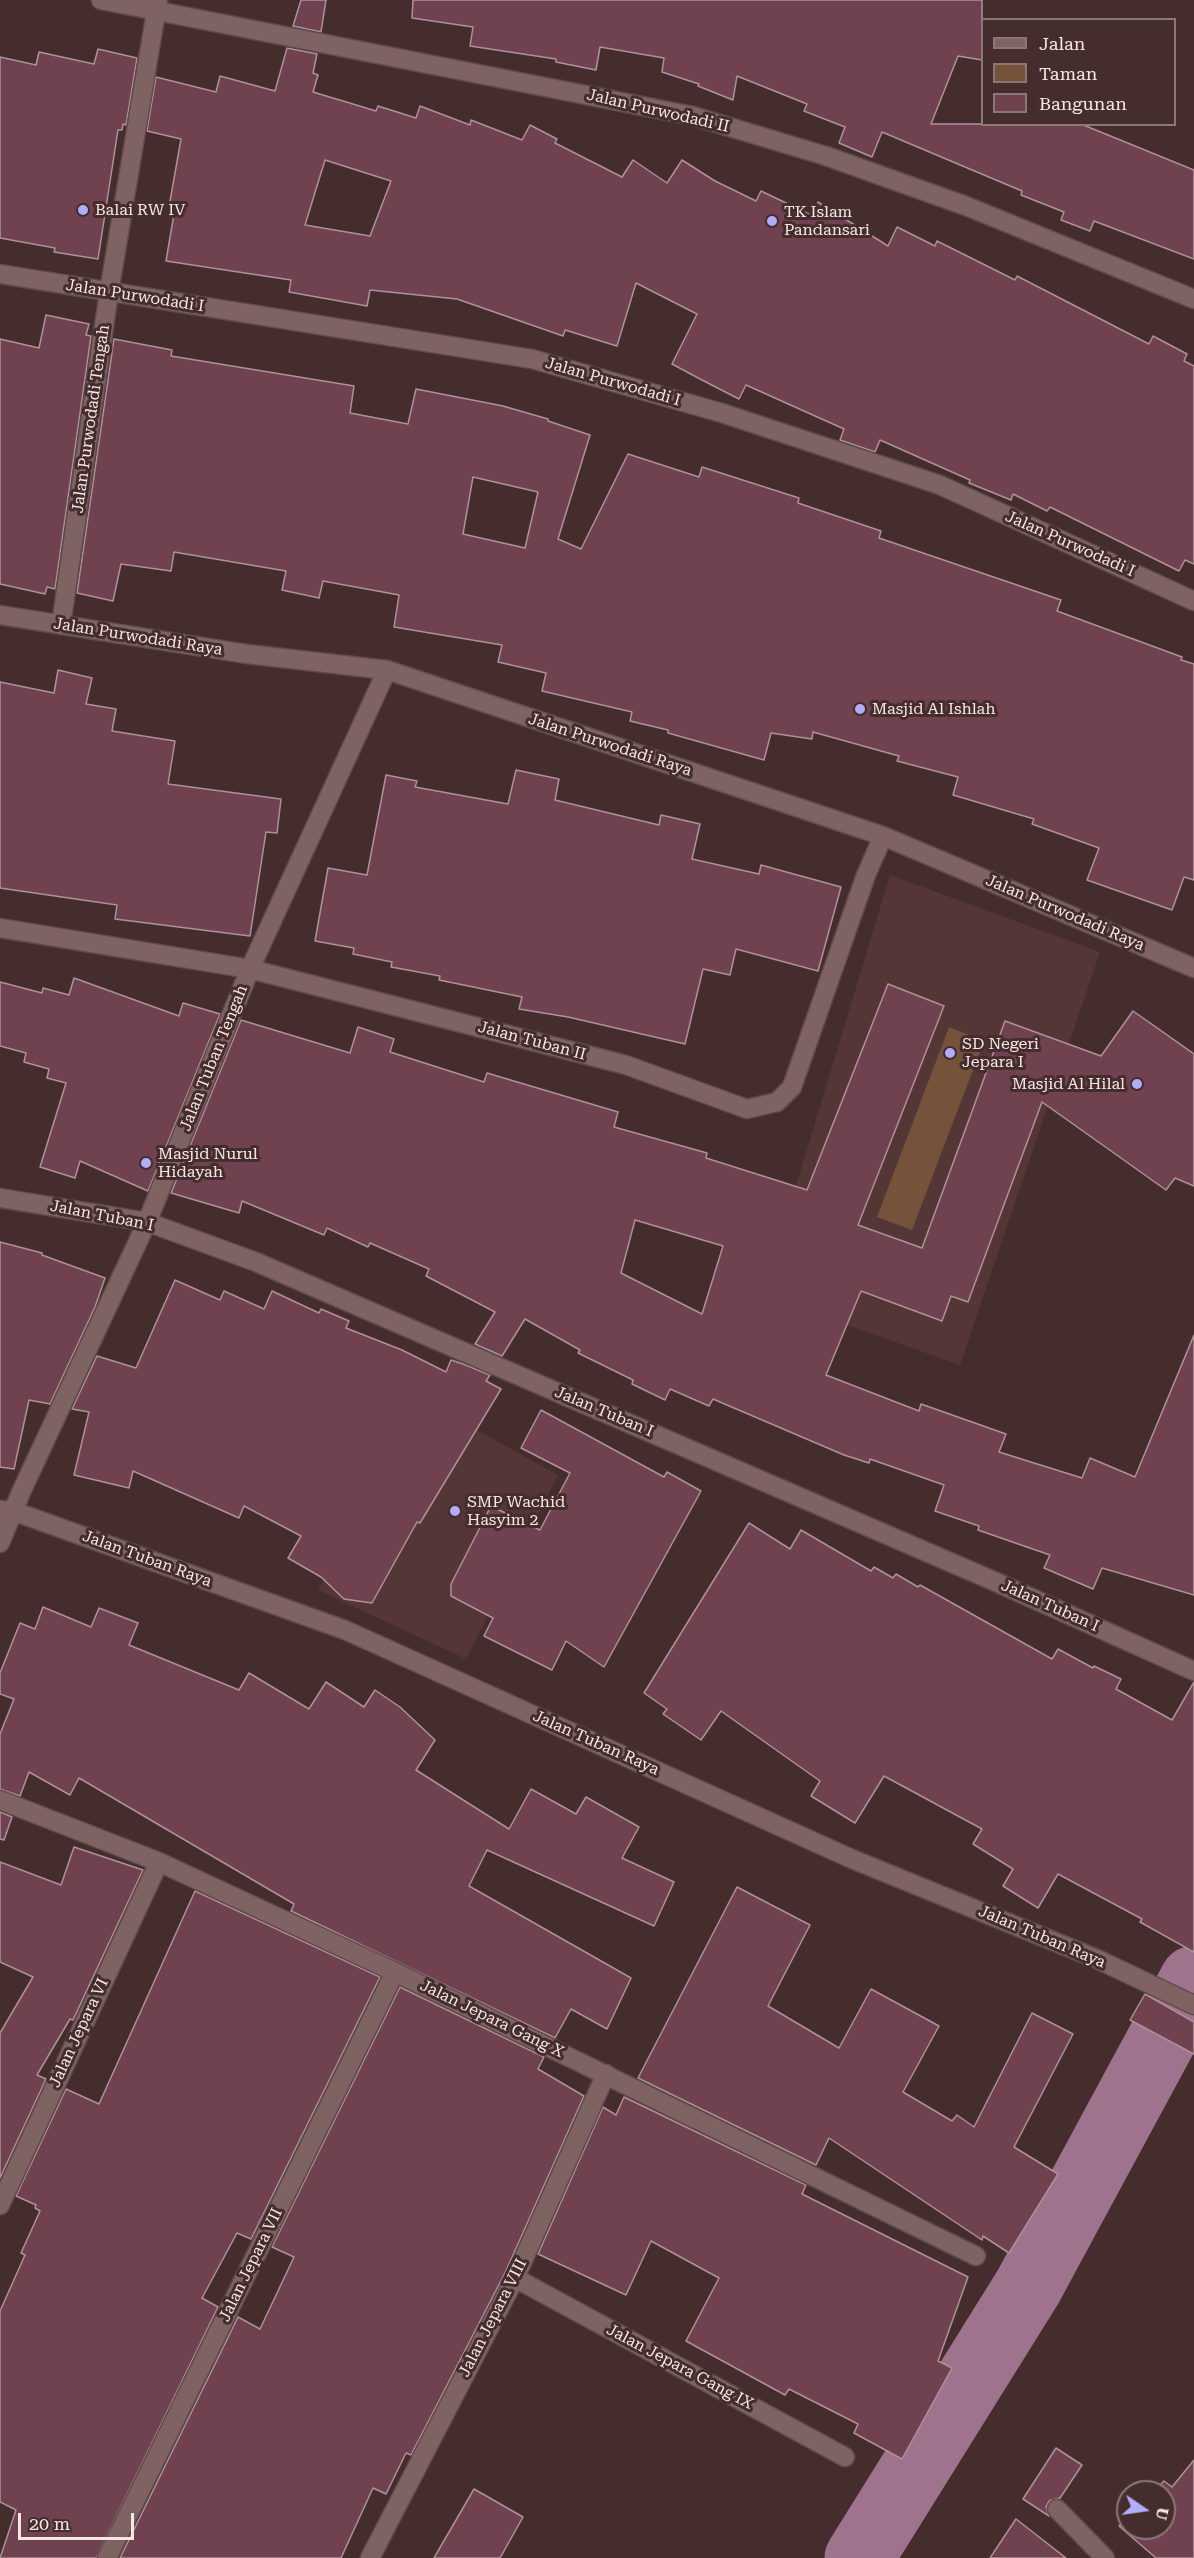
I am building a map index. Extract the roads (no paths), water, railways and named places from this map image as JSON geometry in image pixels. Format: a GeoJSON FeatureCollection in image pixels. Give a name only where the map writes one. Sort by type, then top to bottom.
{"type":"FeatureCollection","features":[{"type":"Feature","properties":{"kind":"street","name":"Jalan Purwodadi II"},"geometry":{"type":"LineString","coordinates":[[101,0],[157,4],[693,116],[826,156],[966,206],[1194,299]]}},
{"type":"Feature","properties":{"kind":"street","name":"Jalan Purwodadi Tengah"},"geometry":{"type":"LineString","coordinates":[[61,625],[109,292],[157,4]]}},
{"type":"Feature","properties":{"kind":"street","name":"Jalan Purwodadi I"},"geometry":{"type":"LineString","coordinates":[[0,274],[532,359],[555,365],[723,413],[940,485],[1194,601]]}},
{"type":"Feature","properties":{"kind":"street","name":"Jalan Purwodadi Raya"},"geometry":{"type":"LineString","coordinates":[[0,615],[247,654],[387,670],[883,836],[1194,968]]}},
{"type":"Feature","properties":{"kind":"street","name":"Jalan Tuban Tengah"},"geometry":{"type":"LineString","coordinates":[[0,1543],[7,1510],[147,1222],[250,969],[387,670]]}},
{"type":"Feature","properties":{"kind":"street","name":"Jalan Tuban II"},"geometry":{"type":"LineString","coordinates":[[0,928],[250,969],[626,1065],[747,1109],[777,1102],[792,1087],[866,875],[883,836]]}},
{"type":"Feature","properties":{"kind":"street","name":"Jalan Tuban I"},"geometry":{"type":"LineString","coordinates":[[0,1198],[147,1222],[278,1272],[985,1577],[1194,1671]]}},
{"type":"Feature","properties":{"kind":"street","name":"Jalan Tuban Raya"},"geometry":{"type":"LineString","coordinates":[[7,1510],[345,1630],[852,1859],[1097,1959],[1189,2002]]}},
{"type":"Feature","properties":{"kind":"street","name":"Jalan Jepara Gang X"},"geometry":{"type":"LineString","coordinates":[[0,1800],[159,1862],[395,1972],[976,2256]]}},
{"type":"Feature","properties":{"kind":"street","name":"Jalan Jepara VI"},"geometry":{"type":"LineString","coordinates":[[0,2205],[159,1862]]}},
{"type":"Feature","properties":{"kind":"street","name":"Jalan Jepara VII"},"geometry":{"type":"LineString","coordinates":[[107,2558],[395,1972]]}},
{"type":"Feature","properties":{"kind":"street","name":"Jalan Jepara VIII"},"geometry":{"type":"LineString","coordinates":[[370,2558],[515,2278],[606,2074]]}},
{"type":"Feature","properties":{"kind":"street","name":"Jalan Jepara Gang IX"},"geometry":{"type":"LineString","coordinates":[[515,2278],[845,2457]]}},
{"type":"Feature","properties":{"kind":"street"},"geometry":{"type":"LineString","coordinates":[[1057,2509],[1105,2558]]}},
{"type":"Feature","properties":{"kind":"waterway"},"geometry":{"type":"LineString","coordinates":[[859,2558],[1028,2287],[1194,1980]]}},
{"type":"Feature","properties":{"kind":"place","name":"Balai RW IV"},"geometry":{"type":"Point","coordinates":[83,210]}},
{"type":"Feature","properties":{"kind":"place","name":"TK Islam Pandansari"},"geometry":{"type":"Point","coordinates":[772,221]}},
{"type":"Feature","properties":{"kind":"place","name":"Masjid Al Ishlah"},"geometry":{"type":"Point","coordinates":[860,709]}},
{"type":"Feature","properties":{"kind":"place","name":"SD Negeri Jepara I"},"geometry":{"type":"Point","coordinates":[950,1053]}},
{"type":"Feature","properties":{"kind":"place","name":"Masjid Al Hilal"},"geometry":{"type":"Point","coordinates":[1137,1084]}},
{"type":"Feature","properties":{"kind":"place","name":"Masjid Nurul Hidayah"},"geometry":{"type":"Point","coordinates":[146,1163]}},
{"type":"Feature","properties":{"kind":"place","name":"SMP Wachid Hasyim 2"},"geometry":{"type":"Point","coordinates":[455,1511]}}]}
